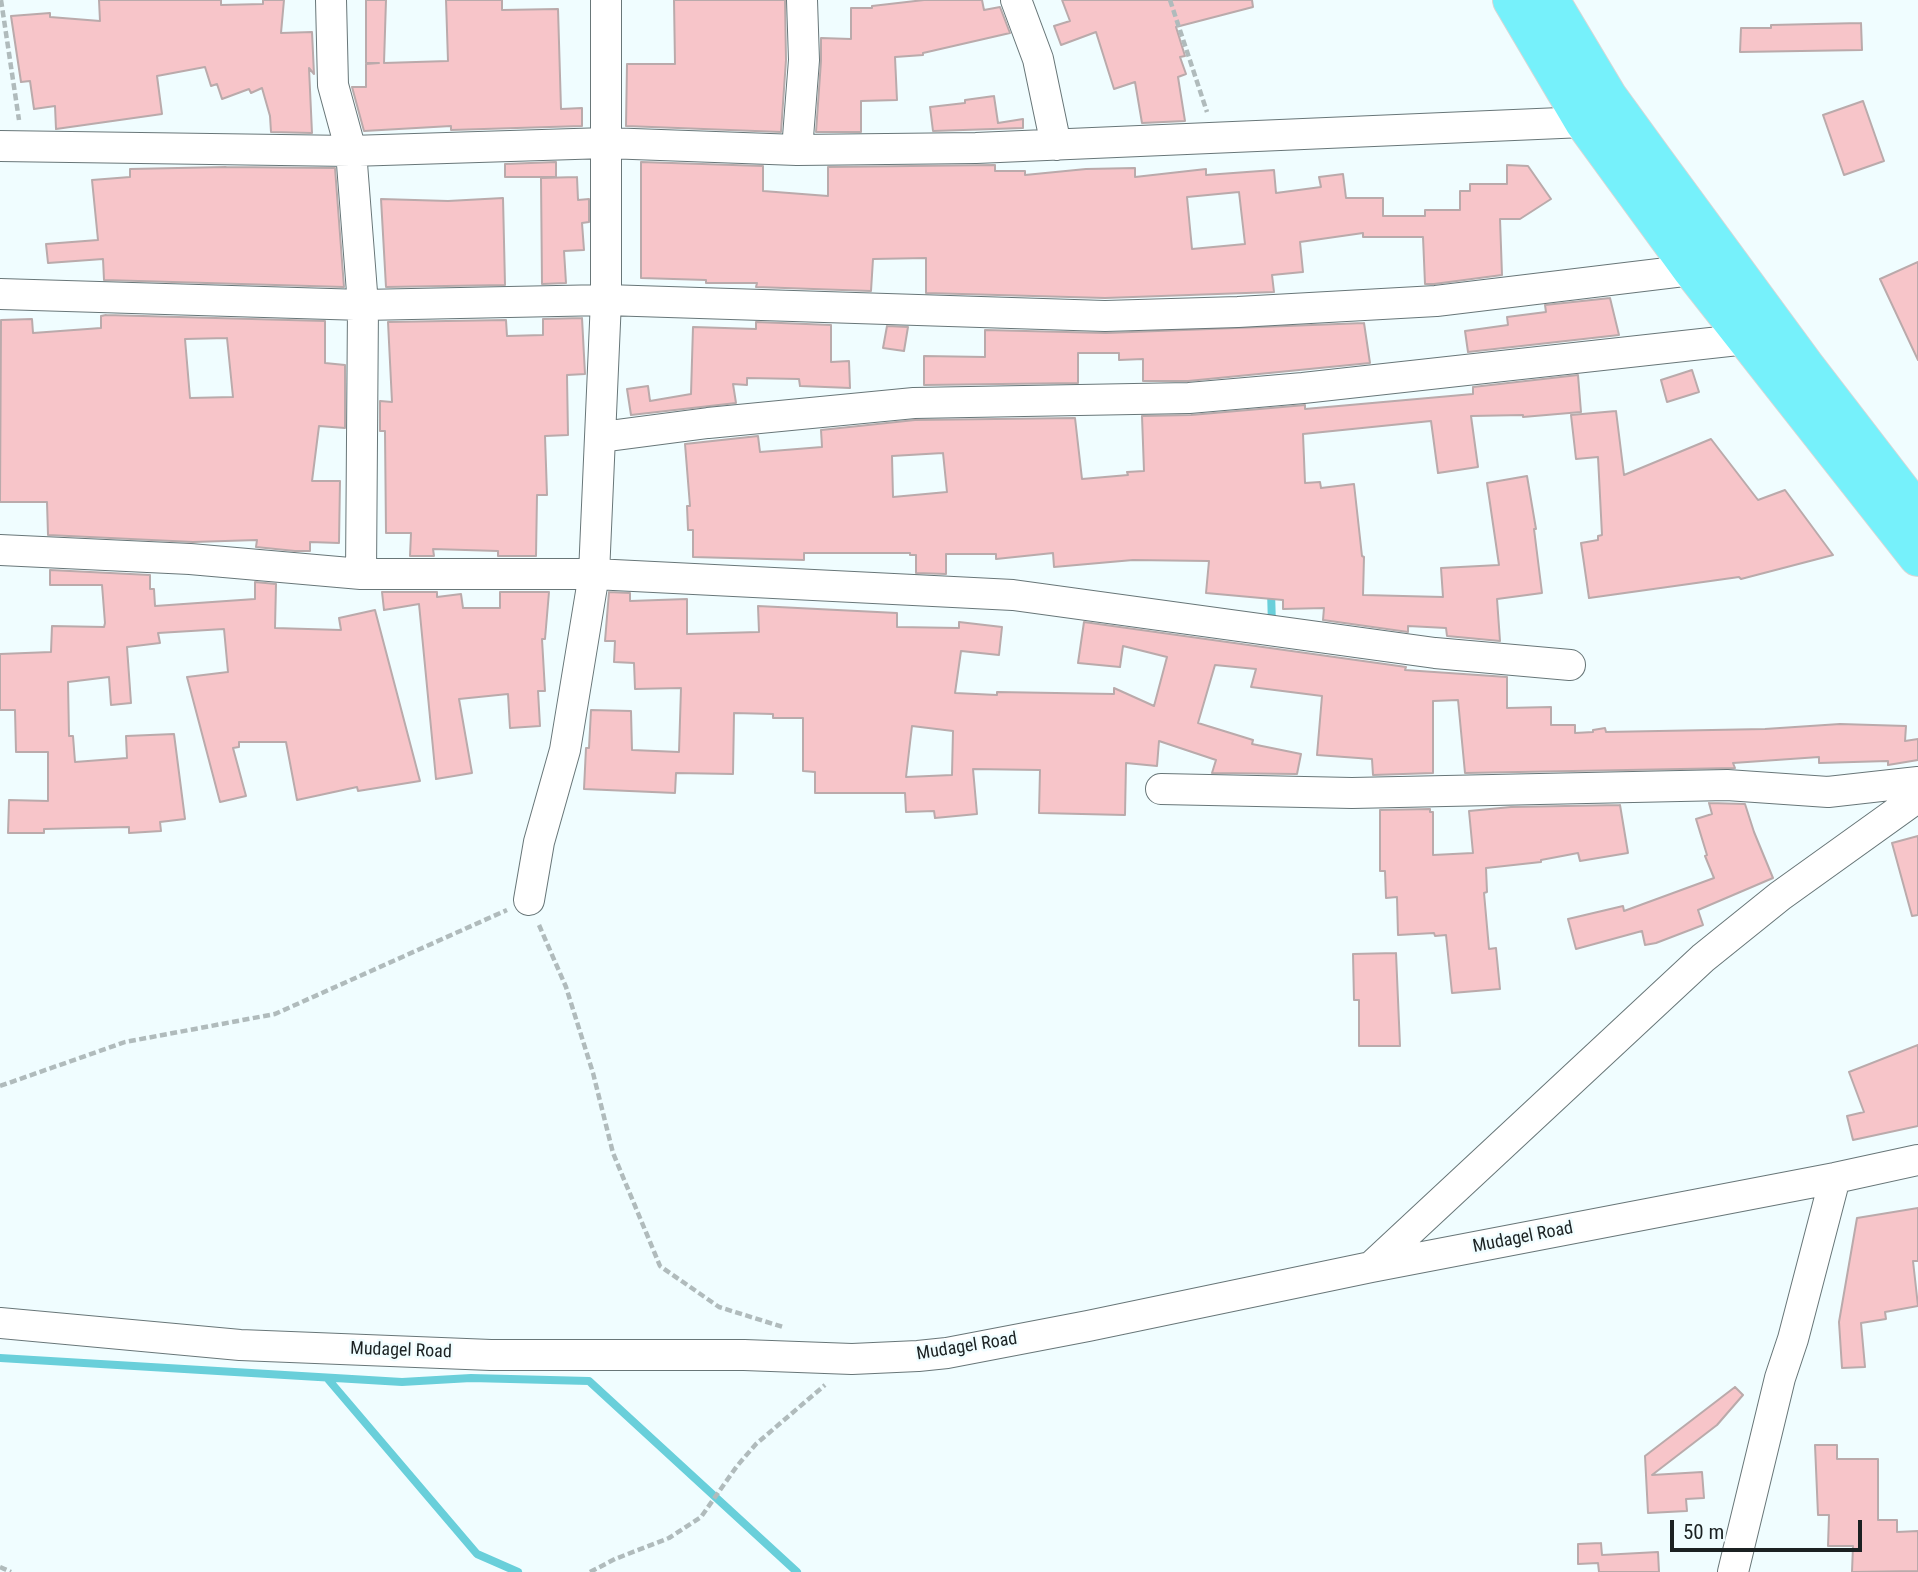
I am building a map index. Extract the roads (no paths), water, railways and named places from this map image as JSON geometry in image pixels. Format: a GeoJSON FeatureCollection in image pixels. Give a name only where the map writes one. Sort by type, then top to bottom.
{"type":"FeatureCollection","features":[{"type":"Feature","properties":{"kind":"main road"},"geometry":{"type":"LineString","coordinates":[[1512,0],[1584,122],[1692,270],[1918,557]]}},
{"type":"Feature","properties":{"kind":"main road"},"geometry":{"type":"LineString","coordinates":[[1550,0],[1608,97],[1805,366],[1918,513]]}},
{"type":"Feature","properties":{"kind":"street"},"geometry":{"type":"LineString","coordinates":[[331,0],[333,85],[351,151],[363,306],[361,573]]}},
{"type":"Feature","properties":{"kind":"street"},"geometry":{"type":"LineString","coordinates":[[529,900],[539,842],[565,750],[594,573],[606,300],[606,0]]}},
{"type":"Feature","properties":{"kind":"street"},"geometry":{"type":"LineString","coordinates":[[797,150],[804,60],[802,0]]}},
{"type":"Feature","properties":{"kind":"street"},"geometry":{"type":"LineString","coordinates":[[1016,0],[1038,59],[1056,145]]}},
{"type":"Feature","properties":{"kind":"street"},"geometry":{"type":"LineString","coordinates":[[11,146],[351,151],[606,143],[797,150],[1056,145],[1584,122]]}},
{"type":"Feature","properties":{"kind":"street"},"geometry":{"type":"LineString","coordinates":[[0,294],[363,306],[606,300],[1105,316],[1436,301],[1692,270]]}},
{"type":"Feature","properties":{"kind":"street"},"geometry":{"type":"LineString","coordinates":[[601,437],[708,422],[914,403],[1189,397],[1303,388],[1747,339]]}},
{"type":"Feature","properties":{"kind":"street"},"geometry":{"type":"LineString","coordinates":[[0,550],[190,559],[361,573],[594,573],[1013,595],[1435,653],[1570,665]]}},
{"type":"Feature","properties":{"kind":"street"},"geometry":{"type":"LineString","coordinates":[[1161,789],[1352,793],[1727,785],[1828,792],[1918,782]]}},
{"type":"Feature","properties":{"kind":"street"},"geometry":{"type":"LineString","coordinates":[[1371,1267],[1703,958],[1780,896],[1918,797]]}},
{"type":"Feature","properties":{"kind":"street","name":"Mudagel Road"},"geometry":{"type":"LineString","coordinates":[[0,1323],[268,1346],[491,1355],[744,1355],[852,1359],[947,1353],[1918,1160]]}},
{"type":"Feature","properties":{"kind":"street"},"geometry":{"type":"LineString","coordinates":[[1733,1572],[1780,1378],[1793,1339],[1835,1178]]}},
{"type":"Feature","properties":{"kind":"waterway"},"geometry":{"type":"LineString","coordinates":[[1271,590],[1272,626]]}},
{"type":"Feature","properties":{"kind":"waterway"},"geometry":{"type":"LineString","coordinates":[[0,1358],[402,1382],[471,1378],[589,1381],[797,1572]]}},
{"type":"Feature","properties":{"kind":"waterway"},"geometry":{"type":"LineString","coordinates":[[327,1378],[477,1554],[518,1572]]}}]}
